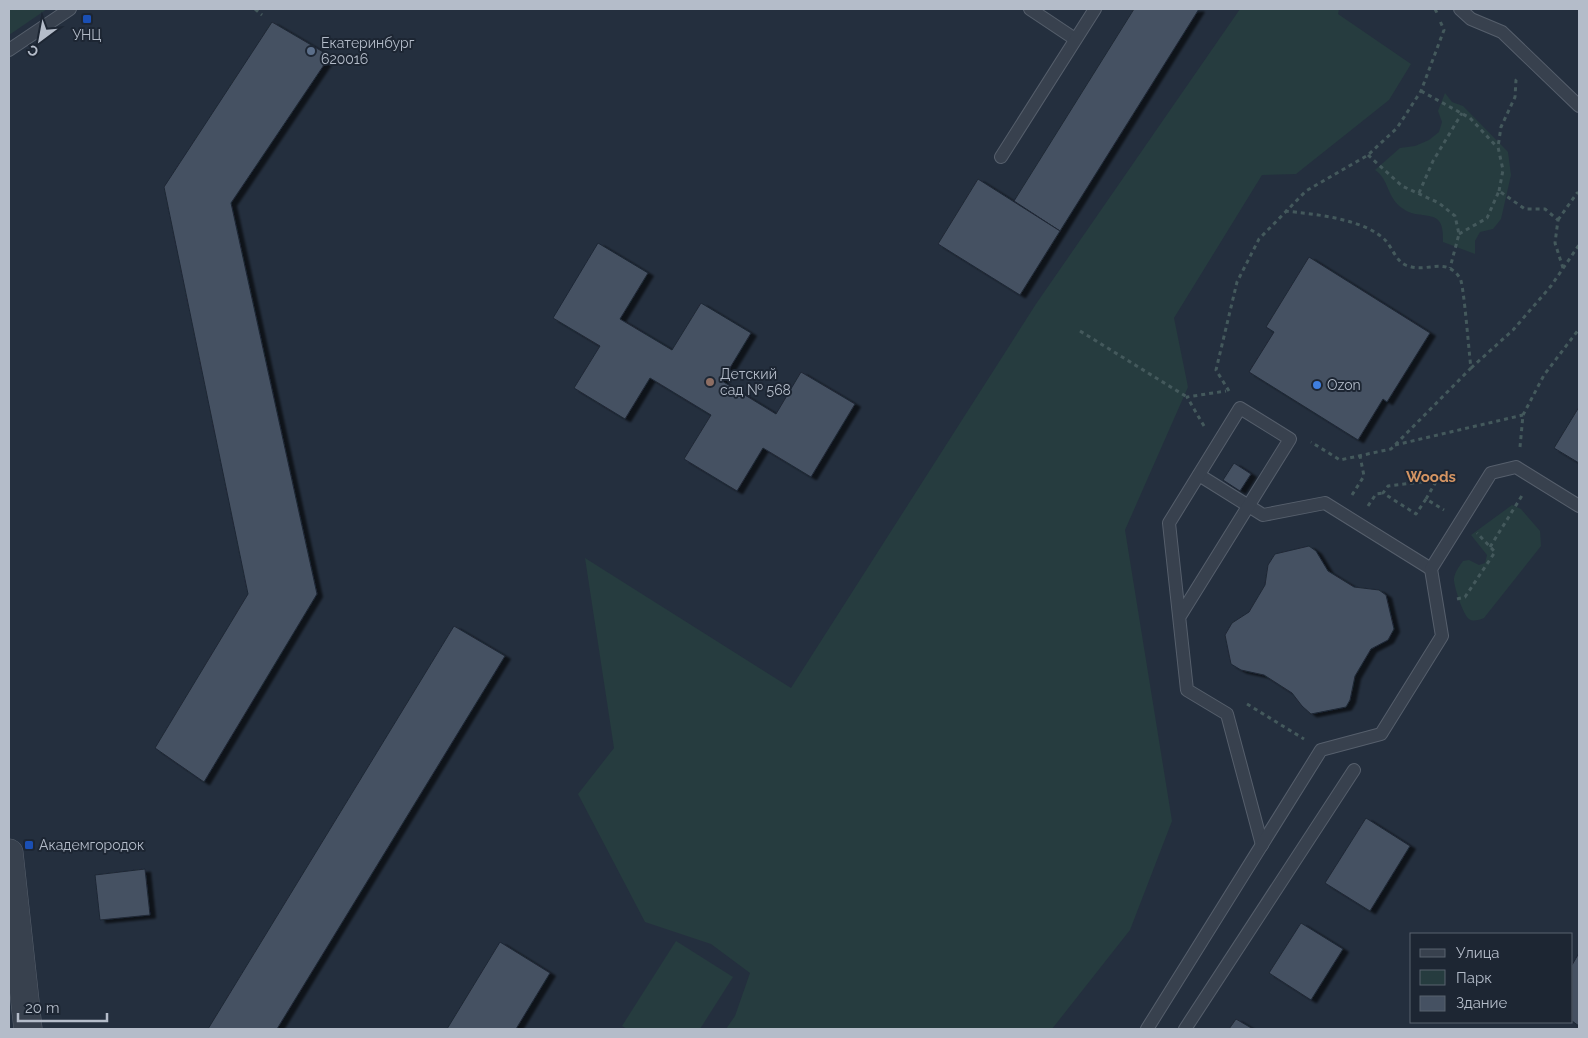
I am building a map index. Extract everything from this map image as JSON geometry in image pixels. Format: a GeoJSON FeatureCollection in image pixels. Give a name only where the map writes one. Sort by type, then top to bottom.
{"type":"FeatureCollection","features":[{"type":"Feature","properties":{"kind":"street"},"geometry":{"type":"LineString","coordinates":[[9,853],[28,1029]]}},
{"type":"Feature","properties":{"kind":"lane"},"geometry":{"type":"LineString","coordinates":[[9,50],[70,9]]}},
{"type":"Feature","properties":{"kind":"lane"},"geometry":{"type":"LineString","coordinates":[[1030,9],[1075,39]]}},
{"type":"Feature","properties":{"kind":"lane"},"geometry":{"type":"LineString","coordinates":[[1001,157],[1095,9]]}},
{"type":"Feature","properties":{"kind":"lane"},"geometry":{"type":"LineString","coordinates":[[1460,9],[1471,19],[1502,32],[1579,106]]}},
{"type":"Feature","properties":{"kind":"lane"},"geometry":{"type":"LineString","coordinates":[[1180,616],[1290,439],[1240,408],[1169,522],[1187,690],[1227,714],[1262,845]]}},
{"type":"Feature","properties":{"kind":"lane"},"geometry":{"type":"LineString","coordinates":[[1147,1029],[1321,750],[1381,734],[1442,636],[1431,569],[1491,473],[1516,467],[1579,506]]}},
{"type":"Feature","properties":{"kind":"lane"},"geometry":{"type":"LineString","coordinates":[[1199,476],[1263,515],[1325,502],[1431,569]]}},
{"type":"Feature","properties":{"kind":"lane"},"geometry":{"type":"LineString","coordinates":[[1185,1029],[1354,770]]}},
{"type":"Feature","properties":{"kind":"path"},"geometry":{"type":"LineString","coordinates":[[255,9],[262,15]]}},
{"type":"Feature","properties":{"kind":"path"},"geometry":{"type":"LineString","coordinates":[[1187,397],[1229,391],[1216,370],[1237,282],[1259,239],[1306,191],[1368,155],[1398,128],[1421,91],[1444,30]]}},
{"type":"Feature","properties":{"kind":"path"},"geometry":{"type":"LineString","coordinates":[[1459,234],[1487,218],[1499,191],[1503,170],[1498,147],[1501,127],[1515,97],[1516,80],[1531,60]]}},
{"type":"Feature","properties":{"kind":"path"},"geometry":{"type":"LineString","coordinates":[[1421,91],[1470,118],[1498,147]]}},
{"type":"Feature","properties":{"kind":"path"},"geometry":{"type":"LineString","coordinates":[[1419,193],[1433,162],[1462,113]]}},
{"type":"Feature","properties":{"kind":"path"},"geometry":{"type":"LineString","coordinates":[[1368,155],[1402,186],[1439,203],[1455,216],[1459,234],[1450,268]]}},
{"type":"Feature","properties":{"kind":"path"},"geometry":{"type":"LineString","coordinates":[[1499,191],[1525,209],[1544,209],[1558,220]]}},
{"type":"Feature","properties":{"kind":"path"},"geometry":{"type":"LineString","coordinates":[[1563,268],[1556,243],[1558,220],[1577,193],[1579,193]]}},
{"type":"Feature","properties":{"kind":"path"},"geometry":{"type":"LineString","coordinates":[[1285,211],[1317,214],[1366,227],[1385,240],[1405,266],[1418,269],[1442,266],[1450,268],[1461,280],[1471,368]]}},
{"type":"Feature","properties":{"kind":"path"},"geometry":{"type":"LineString","coordinates":[[1340,460],[1391,449],[1471,368],[1513,330],[1551,286],[1579,245]]}},
{"type":"Feature","properties":{"kind":"path"},"geometry":{"type":"LineString","coordinates":[[1520,448],[1523,415],[1544,375],[1579,329]]}},
{"type":"Feature","properties":{"kind":"path"},"geometry":{"type":"LineString","coordinates":[[1080,331],[1187,397],[1206,428]]}},
{"type":"Feature","properties":{"kind":"path"},"geometry":{"type":"LineString","coordinates":[[1395,445],[1523,415]]}},
{"type":"Feature","properties":{"kind":"path"},"geometry":{"type":"LineString","coordinates":[[1351,496],[1364,476],[1360,456]]}},
{"type":"Feature","properties":{"kind":"path"},"geometry":{"type":"LineString","coordinates":[[1490,547],[1533,477]]}},
{"type":"Feature","properties":{"kind":"path"},"geometry":{"type":"LineString","coordinates":[[1376,494],[1383,493],[1416,514],[1438,480],[1388,486],[1383,493]]}},
{"type":"Feature","properties":{"kind":"path"},"geometry":{"type":"LineString","coordinates":[[1426,499],[1471,527],[1495,552],[1465,598],[1436,604]]}},
{"type":"Feature","properties":{"kind":"path"},"geometry":{"type":"LineString","coordinates":[[1239,699],[1305,740]]}},
{"type":"Feature","properties":{"kind":"green space"},"geometry":{"type":"Polygon","coordinates":[[[9,9],[47,9],[9,35],[9,9]]]}},
{"type":"Feature","properties":{"kind":"green space"},"geometry":{"type":"Polygon","coordinates":[[[1240,9],[1339,9],[1338,14],[1411,64],[1389,100],[1296,174],[1262,175],[1174,318],[1188,387],[1125,530],[1172,821],[1130,930],[1052,1029],[726,1029],[735,1016],[750,973],[711,944],[645,922],[578,794],[614,748],[585,558],[791,688],[1036,304],[1240,9]]]}},
{"type":"Feature","properties":{"kind":"green space"},"geometry":{"type":"Polygon","coordinates":[[[1445,93],[1452,102],[1463,106],[1508,152],[1511,175],[1501,219],[1493,229],[1480,232],[1475,241],[1475,254],[1443,242],[1443,230],[1436,218],[1410,212],[1397,204],[1383,178],[1375,170],[1400,148],[1415,146],[1429,140],[1439,132],[1442,122],[1438,111],[1445,93]]]}},
{"type":"Feature","properties":{"kind":"green space"},"geometry":{"type":"Polygon","coordinates":[[[1512,505],[1521,509],[1540,531],[1541,546],[1484,618],[1471,620],[1464,612],[1459,599],[1454,581],[1455,576],[1463,561],[1469,560],[1479,565],[1485,563],[1487,555],[1471,535],[1512,505]]]}},
{"type":"Feature","properties":{"kind":"green space"},"geometry":{"type":"Polygon","coordinates":[[[676,941],[733,977],[700,1029],[627,1029],[622,1026],[676,941]]]}},
{"type":"Feature","properties":{"kind":"building"},"geometry":{"type":"Polygon","coordinates":[[[1134,9],[1199,9],[1060,231],[1014,201],[1134,9]]]}},
{"type":"Feature","properties":{"kind":"building"},"geometry":{"type":"Polygon","coordinates":[[[272,22],[330,56],[231,203],[317,594],[204,782],[155,748],[248,594],[164,187],[272,22]]]}},
{"type":"Feature","properties":{"kind":"building"},"geometry":{"type":"Polygon","coordinates":[[[978,179],[1060,231],[1020,295],[938,244],[978,179]]]}},
{"type":"Feature","properties":{"kind":"building"},"geometry":{"type":"Polygon","coordinates":[[[598,243],[648,273],[620,319],[672,350],[701,303],[751,333],[722,381],[776,414],[801,372],[855,404],[811,477],[763,448],[737,491],[684,459],[711,415],[650,378],[625,419],[574,388],[600,346],[553,318],[598,243]]]}},
{"type":"Feature","properties":{"kind":"building"},"geometry":{"type":"Polygon","coordinates":[[[1309,257],[1430,333],[1387,402],[1383,399],[1358,440],[1249,372],[1274,332],[1266,327],[1309,257]]]}},
{"type":"Feature","properties":{"kind":"building"},"geometry":{"type":"Polygon","coordinates":[[[1579,407],[1579,463],[1554,448],[1579,407]]]}},
{"type":"Feature","properties":{"kind":"building"},"geometry":{"type":"Polygon","coordinates":[[[1234,463],[1251,474],[1240,491],[1223,480],[1234,463]]]}},
{"type":"Feature","properties":{"kind":"building"},"geometry":{"type":"Polygon","coordinates":[[[1309,546],[1316,551],[1328,571],[1354,587],[1379,590],[1386,595],[1394,629],[1388,640],[1371,649],[1355,676],[1350,700],[1346,707],[1311,714],[1292,693],[1264,675],[1241,670],[1231,664],[1225,635],[1232,623],[1249,612],[1265,585],[1268,565],[1275,554],[1309,546]]]}},
{"type":"Feature","properties":{"kind":"building"},"geometry":{"type":"Polygon","coordinates":[[[454,626],[505,656],[277,1029],[208,1029],[454,626]]]}},
{"type":"Feature","properties":{"kind":"building"},"geometry":{"type":"Polygon","coordinates":[[[1366,818],[1410,846],[1370,911],[1325,883],[1366,818]]]}},
{"type":"Feature","properties":{"kind":"building"},"geometry":{"type":"Polygon","coordinates":[[[145,869],[150,915],[100,920],[95,875],[145,869]]]}},
{"type":"Feature","properties":{"kind":"building"},"geometry":{"type":"Polygon","coordinates":[[[1301,923],[1343,949],[1311,1000],[1269,973],[1301,923]]]}},
{"type":"Feature","properties":{"kind":"building"},"geometry":{"type":"Polygon","coordinates":[[[500,942],[550,973],[516,1029],[447,1029],[500,942]]]}},
{"type":"Feature","properties":{"kind":"building"},"geometry":{"type":"Polygon","coordinates":[[[1579,953],[1579,1026],[1573,1022],[1573,963],[1579,953]]]}},
{"type":"Feature","properties":{"kind":"building"},"geometry":{"type":"Polygon","coordinates":[[[1236,1019],[1253,1029],[1229,1029],[1236,1019]]]}},
{"type":"Feature","properties":{"kind":"place","name":"УНЦ"},"geometry":{"type":"Point","coordinates":[87,19]}},
{"type":"Feature","properties":{"kind":"place","name":"Екатеринбург 620016"},"geometry":{"type":"Point","coordinates":[311,51]}},
{"type":"Feature","properties":{"kind":"place","name":"Детский сад № 568"},"geometry":{"type":"Point","coordinates":[710,382]}},
{"type":"Feature","properties":{"kind":"place","name":"Ozon"},"geometry":{"type":"Point","coordinates":[1317,385]}},
{"type":"Feature","properties":{"kind":"place","name":"Академгородок"},"geometry":{"type":"Point","coordinates":[29,845]}},
{"type":"Feature","properties":{"kind":"district","name":"Woods"},"geometry":{"type":"Point","coordinates":[1431,477]}}]}
